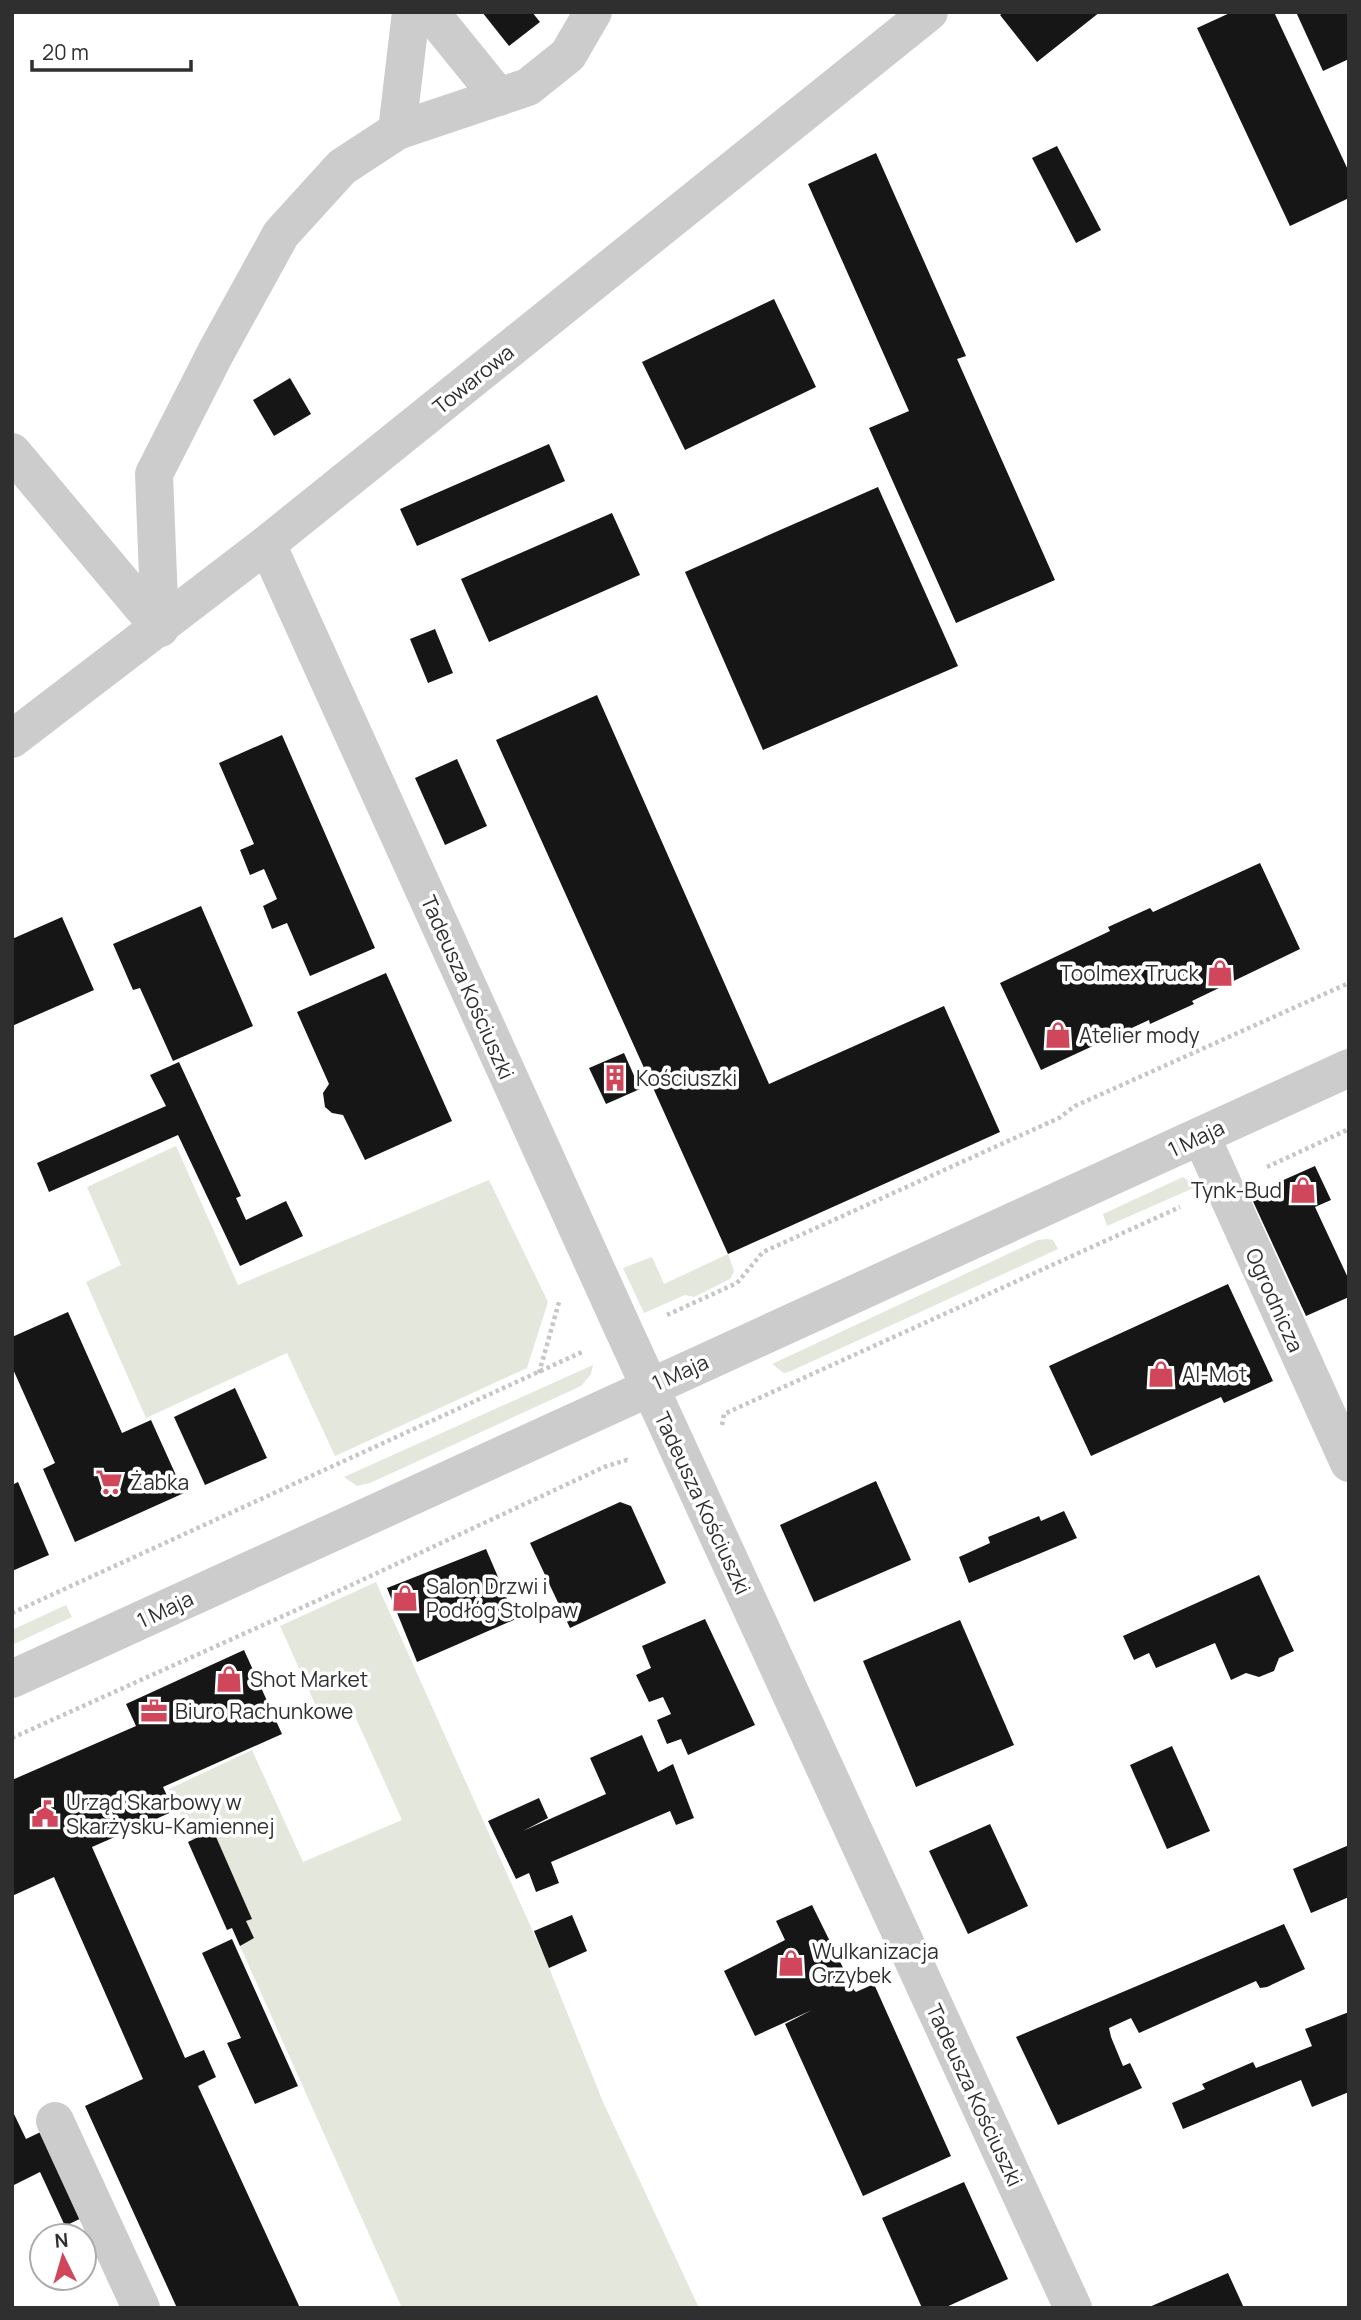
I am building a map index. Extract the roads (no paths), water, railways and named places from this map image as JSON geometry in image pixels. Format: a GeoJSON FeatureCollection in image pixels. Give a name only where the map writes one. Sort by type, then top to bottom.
{"type":"FeatureCollection","features":[{"type":"Feature","properties":{"kind":"street"},"geometry":{"type":"LineString","coordinates":[[397,131],[411,12]]}},
{"type":"Feature","properties":{"kind":"street"},"geometry":{"type":"LineString","coordinates":[[430,12],[499,97]]}},
{"type":"Feature","properties":{"kind":"street"},"geometry":{"type":"LineString","coordinates":[[160,628],[154,474],[216,352],[281,234],[342,167],[397,131],[528,87],[568,55],[593,12]]}},
{"type":"Feature","properties":{"kind":"street","name":"Towarowa"},"geometry":{"type":"LineString","coordinates":[[12,739],[267,544],[929,12]]}},
{"type":"Feature","properties":{"kind":"street"},"geometry":{"type":"LineString","coordinates":[[12,452],[160,628]]}},
{"type":"Feature","properties":{"kind":"street","name":"Tadeusza Kościuszki"},"geometry":{"type":"LineString","coordinates":[[267,544],[649,1386],[1073,2308]]}},
{"type":"Feature","properties":{"kind":"street","name":"1 Maja"},"geometry":{"type":"LineString","coordinates":[[12,1679],[1349,1068]]}},
{"type":"Feature","properties":{"kind":"street","name":"Ogrodnicza"},"geometry":{"type":"LineString","coordinates":[[1201,1136],[1349,1463]]}},
{"type":"Feature","properties":{"kind":"street"},"geometry":{"type":"LineString","coordinates":[[55,2121],[141,2308]]}},
{"type":"Feature","properties":{"kind":"place","name":"Toolmex Truck"},"geometry":{"type":"Point","coordinates":[1220,973]}},
{"type":"Feature","properties":{"kind":"place","name":"Atelier mody"},"geometry":{"type":"Point","coordinates":[1058,1035]}},
{"type":"Feature","properties":{"kind":"place","name":"Kościuszki"},"geometry":{"type":"Point","coordinates":[615,1078]}},
{"type":"Feature","properties":{"kind":"place","name":"Tynk-Bud"},"geometry":{"type":"Point","coordinates":[1303,1190]}},
{"type":"Feature","properties":{"kind":"place","name":"Al-Mot"},"geometry":{"type":"Point","coordinates":[1161,1374]}},
{"type":"Feature","properties":{"kind":"place","name":"Żabka"},"geometry":{"type":"Point","coordinates":[109,1482]}},
{"type":"Feature","properties":{"kind":"place","name":"Salon Drzwi i Podłóg Stolpaw"},"geometry":{"type":"Point","coordinates":[405,1598]}},
{"type":"Feature","properties":{"kind":"place","name":"Shot Market"},"geometry":{"type":"Point","coordinates":[229,1679]}},
{"type":"Feature","properties":{"kind":"place","name":"Biuro Rachunkowe"},"geometry":{"type":"Point","coordinates":[154,1711]}},
{"type":"Feature","properties":{"kind":"place","name":"Urząd Skarbowy w Skarżysku-Kamiennej"},"geometry":{"type":"Point","coordinates":[45,1814]}},
{"type":"Feature","properties":{"kind":"place","name":"Wulkanizacja Grzybek"},"geometry":{"type":"Point","coordinates":[791,1963]}}]}
